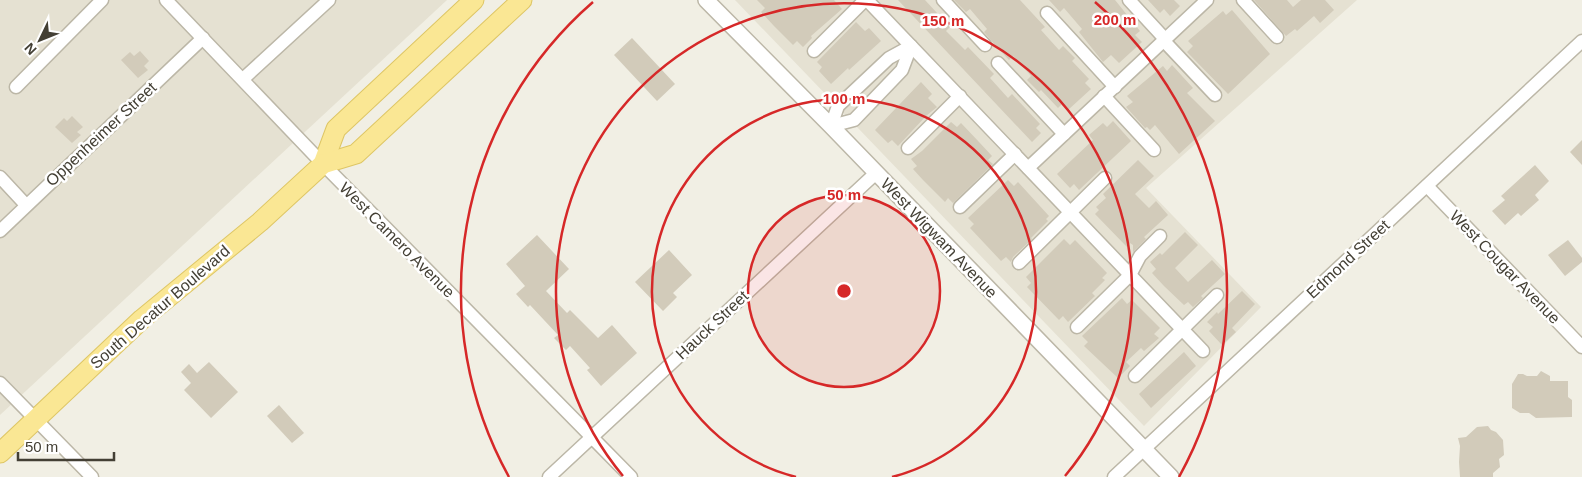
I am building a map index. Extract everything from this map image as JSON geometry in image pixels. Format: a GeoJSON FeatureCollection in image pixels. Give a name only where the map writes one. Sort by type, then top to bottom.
{"type":"FeatureCollection","features":[{"type":"Feature","properties":{"kind":"main road","name":"South Decatur Boulevard"},"geometry":{"type":"LineString","coordinates":[[323,164],[336,129],[474,0]]}},
{"type":"Feature","properties":{"kind":"main road","name":"South Decatur Boulevard"},"geometry":{"type":"LineString","coordinates":[[0,453],[142,319],[260,222],[323,164],[356,154],[522,0]]}},
{"type":"Feature","properties":{"kind":"street"},"geometry":{"type":"LineString","coordinates":[[16,87],[102,0]]}},
{"type":"Feature","properties":{"kind":"street","name":"West Camero Avenue"},"geometry":{"type":"LineString","coordinates":[[166,0],[323,164],[631,477]]}},
{"type":"Feature","properties":{"kind":"street"},"geometry":{"type":"LineString","coordinates":[[243,79],[329,0]]}},
{"type":"Feature","properties":{"kind":"street","name":"West Wigwam Avenue"},"geometry":{"type":"LineString","coordinates":[[706,0],[831,126],[1171,477]]}},
{"type":"Feature","properties":{"kind":"street"},"geometry":{"type":"LineString","coordinates":[[943,0],[984,45]]}},
{"type":"Feature","properties":{"kind":"street"},"geometry":{"type":"LineString","coordinates":[[1129,0],[1215,95]]}},
{"type":"Feature","properties":{"kind":"street"},"geometry":{"type":"LineString","coordinates":[[1028,168],[1207,0]]}},
{"type":"Feature","properties":{"kind":"street"},"geometry":{"type":"LineString","coordinates":[[1243,0],[1277,37]]}},
{"type":"Feature","properties":{"kind":"street"},"geometry":{"type":"LineString","coordinates":[[814,51],[873,2],[911,46],[1203,351]]}},
{"type":"Feature","properties":{"kind":"street"},"geometry":{"type":"LineString","coordinates":[[1047,13],[1115,87]]}},
{"type":"Feature","properties":{"kind":"street","name":"Oppenheimer Street"},"geometry":{"type":"LineString","coordinates":[[0,231],[203,38]]}},
{"type":"Feature","properties":{"kind":"street","name":"Edmond Street"},"geometry":{"type":"LineString","coordinates":[[1114,477],[1582,42]]}},
{"type":"Feature","properties":{"kind":"street"},"geometry":{"type":"LineString","coordinates":[[831,126],[854,120],[902,70],[911,46]]}},
{"type":"Feature","properties":{"kind":"street"},"geometry":{"type":"LineString","coordinates":[[831,126],[838,106],[888,58],[911,46]]}},
{"type":"Feature","properties":{"kind":"street"},"geometry":{"type":"LineString","coordinates":[[998,63],[1064,134]]}},
{"type":"Feature","properties":{"kind":"street"},"geometry":{"type":"LineString","coordinates":[[908,148],[960,96]]}},
{"type":"Feature","properties":{"kind":"street"},"geometry":{"type":"LineString","coordinates":[[1104,96],[1154,150]]}},
{"type":"Feature","properties":{"kind":"street"},"geometry":{"type":"LineString","coordinates":[[960,207],[1015,154]]}},
{"type":"Feature","properties":{"kind":"street","name":"Hauck Street"},"geometry":{"type":"LineString","coordinates":[[549,477],[876,173]]}},
{"type":"Feature","properties":{"kind":"street"},"geometry":{"type":"LineString","coordinates":[[0,177],[26,205]]}},
{"type":"Feature","properties":{"kind":"street"},"geometry":{"type":"LineString","coordinates":[[1019,263],[1105,178]]}},
{"type":"Feature","properties":{"kind":"street","name":"West Cougar Avenue"},"geometry":{"type":"LineString","coordinates":[[1427,186],[1582,347]]}},
{"type":"Feature","properties":{"kind":"street"},"geometry":{"type":"LineString","coordinates":[[1077,327],[1130,275],[1140,256],[1160,236]]}},
{"type":"Feature","properties":{"kind":"street"},"geometry":{"type":"LineString","coordinates":[[1135,376],[1217,295]]}},
{"type":"Feature","properties":{"kind":"street"},"geometry":{"type":"LineString","coordinates":[[0,383],[92,477]]}},
{"type":"Feature","properties":{"kind":"shaded area"},"geometry":{"type":"Polygon","coordinates":[[[0,0],[447,0],[0,415],[0,0]]]}},
{"type":"Feature","properties":{"kind":"shaded area"},"geometry":{"type":"Polygon","coordinates":[[[735,0],[1357,0],[1146,188],[1261,307],[1144,426],[735,0]]]}},
{"type":"Feature","properties":{"kind":"building"},"geometry":{"type":"Polygon","coordinates":[[[757,0],[834,0],[842,9],[811,36],[812,38],[803,47],[797,41],[793,45],[774,26],[761,12],[765,8],[757,0]]]}},
{"type":"Feature","properties":{"kind":"building"},"geometry":{"type":"Polygon","coordinates":[[[898,0],[925,0],[950,27],[946,31],[965,50],[968,47],[994,74],[990,78],[1008,98],[1012,94],[1040,124],[1036,128],[1041,133],[1032,142],[898,0]]]}},
{"type":"Feature","properties":{"kind":"building"},"geometry":{"type":"Polygon","coordinates":[[[954,0],[1020,0],[1045,27],[1041,30],[1059,50],[1063,46],[1075,58],[1072,61],[1089,79],[1085,83],[1091,89],[1068,110],[1062,104],[1058,108],[1041,90],[1039,92],[1027,80],[1031,76],[1013,56],[1009,60],[995,45],[984,32],[987,29],[970,9],[966,12],[954,0]]]}},
{"type":"Feature","properties":{"kind":"building"},"geometry":{"type":"Polygon","coordinates":[[[1049,0],[1115,0],[1140,31],[1135,35],[1142,42],[1119,63],[1111,55],[1103,62],[1079,32],[1082,29],[1064,8],[1060,12],[1049,0]]]}},
{"type":"Feature","properties":{"kind":"building"},"geometry":{"type":"Polygon","coordinates":[[[1148,0],[1174,0],[1180,6],[1170,16],[1164,9],[1160,13],[1148,0]]]}},
{"type":"Feature","properties":{"kind":"building"},"geometry":{"type":"Polygon","coordinates":[[[1254,0],[1287,0],[1293,7],[1301,0],[1325,0],[1334,10],[1320,23],[1314,16],[1297,31],[1295,29],[1286,36],[1254,0]]]}},
{"type":"Feature","properties":{"kind":"building"},"geometry":{"type":"Polygon","coordinates":[[[1232,10],[1270,54],[1228,94],[1187,52],[1193,46],[1188,41],[1223,11],[1226,15],[1232,10]]]}},
{"type":"Feature","properties":{"kind":"building"},"geometry":{"type":"Polygon","coordinates":[[[856,22],[865,31],[869,28],[881,41],[831,84],[819,71],[822,67],[817,62],[856,22]]]}},
{"type":"Feature","properties":{"kind":"building"},"geometry":{"type":"Polygon","coordinates":[[[632,38],[675,84],[657,101],[614,55],[632,38]]]}},
{"type":"Feature","properties":{"kind":"building"},"geometry":{"type":"Polygon","coordinates":[[[140,51],[149,61],[144,66],[148,70],[138,78],[121,60],[130,52],[134,56],[140,51]]]}},
{"type":"Feature","properties":{"kind":"building"},"geometry":{"type":"Polygon","coordinates":[[[1172,65],[1193,88],[1187,93],[1215,121],[1179,154],[1155,125],[1150,130],[1147,127],[1145,128],[1126,107],[1133,102],[1127,96],[1163,66],[1167,71],[1172,65]]]}},
{"type":"Feature","properties":{"kind":"building"},"geometry":{"type":"Polygon","coordinates":[[[921,82],[932,94],[928,98],[937,107],[898,146],[892,140],[888,143],[875,130],[921,82]]]}},
{"type":"Feature","properties":{"kind":"building"},"geometry":{"type":"Polygon","coordinates":[[[72,116],[83,127],[77,132],[81,135],[72,143],[55,127],[64,118],[67,121],[72,116]]]}},
{"type":"Feature","properties":{"kind":"building"},"geometry":{"type":"Polygon","coordinates":[[[1113,121],[1131,141],[1079,190],[1074,184],[1070,188],[1057,174],[1093,140],[1089,135],[1103,123],[1107,127],[1113,121]]]}},
{"type":"Feature","properties":{"kind":"building"},"geometry":{"type":"Polygon","coordinates":[[[951,122],[957,127],[961,123],[992,156],[988,160],[993,164],[953,203],[948,198],[945,202],[923,180],[913,169],[917,166],[911,159],[922,151],[951,122]]]}},
{"type":"Feature","properties":{"kind":"building"},"geometry":{"type":"Polygon","coordinates":[[[1582,140],[1582,165],[1570,152],[1582,140]]]}},
{"type":"Feature","properties":{"kind":"building"},"geometry":{"type":"Polygon","coordinates":[[[1138,160],[1154,176],[1135,194],[1149,208],[1156,201],[1168,215],[1144,237],[1146,239],[1133,252],[1133,245],[1130,243],[1127,247],[1095,214],[1099,210],[1096,207],[1106,198],[1103,194],[1138,160]]]}},
{"type":"Feature","properties":{"kind":"building"},"geometry":{"type":"Polygon","coordinates":[[[1535,165],[1549,181],[1535,195],[1539,200],[1521,216],[1518,213],[1505,225],[1492,211],[1505,200],[1501,196],[1535,165]]]}},
{"type":"Feature","properties":{"kind":"building"},"geometry":{"type":"Polygon","coordinates":[[[1008,180],[1014,186],[1018,182],[1049,216],[1046,219],[1048,221],[1013,257],[1011,262],[1006,257],[1001,261],[970,228],[974,224],[968,218],[1008,180]]]}},
{"type":"Feature","properties":{"kind":"building"},"geometry":{"type":"Polygon","coordinates":[[[1185,232],[1198,245],[1175,268],[1188,282],[1212,260],[1225,274],[1201,296],[1203,298],[1193,307],[1188,302],[1184,305],[1164,286],[1152,273],[1156,269],[1150,262],[1160,253],[1162,255],[1185,232]]]}},
{"type":"Feature","properties":{"kind":"building"},"geometry":{"type":"Polygon","coordinates":[[[537,235],[569,269],[546,291],[567,313],[570,310],[598,338],[612,325],[637,353],[601,386],[587,370],[590,368],[570,346],[566,350],[554,338],[558,335],[530,305],[528,307],[516,294],[525,286],[506,264],[537,235]]]}},
{"type":"Feature","properties":{"kind":"building"},"geometry":{"type":"Polygon","coordinates":[[[1064,239],[1070,245],[1075,240],[1107,273],[1102,278],[1105,280],[1092,293],[1095,296],[1068,322],[1063,316],[1059,320],[1027,287],[1031,283],[1026,277],[1064,239]]]}},
{"type":"Feature","properties":{"kind":"building"},"geometry":{"type":"Polygon","coordinates":[[[1568,240],[1582,258],[1582,262],[1565,276],[1548,255],[1568,240]]]}},
{"type":"Feature","properties":{"kind":"building"},"geometry":{"type":"Polygon","coordinates":[[[669,250],[692,275],[673,293],[677,297],[663,311],[635,282],[669,250]]]}},
{"type":"Feature","properties":{"kind":"building"},"geometry":{"type":"Polygon","coordinates":[[[1242,291],[1255,304],[1232,328],[1236,332],[1222,345],[1209,331],[1213,327],[1207,322],[1242,291]]]}},
{"type":"Feature","properties":{"kind":"building"},"geometry":{"type":"Polygon","coordinates":[[[1122,298],[1127,304],[1132,300],[1160,328],[1154,334],[1159,338],[1144,351],[1141,348],[1126,362],[1130,366],[1118,378],[1084,346],[1088,342],[1082,336],[1122,298]]]}},
{"type":"Feature","properties":{"kind":"building"},"geometry":{"type":"Polygon","coordinates":[[[1184,352],[1196,366],[1151,408],[1139,394],[1184,352]]]}},
{"type":"Feature","properties":{"kind":"building"},"geometry":{"type":"Polygon","coordinates":[[[209,362],[238,392],[211,418],[184,390],[191,383],[181,372],[189,364],[197,373],[209,362]]]}},
{"type":"Feature","properties":{"kind":"building"},"geometry":{"type":"Polygon","coordinates":[[[1541,371],[1550,376],[1550,381],[1568,381],[1568,397],[1572,400],[1572,417],[1536,418],[1529,413],[1520,413],[1512,408],[1512,384],[1518,374],[1537,376],[1541,371]]]}},
{"type":"Feature","properties":{"kind":"building"},"geometry":{"type":"Polygon","coordinates":[[[279,405],[304,433],[292,443],[267,416],[279,405]]]}},
{"type":"Feature","properties":{"kind":"building"},"geometry":{"type":"Polygon","coordinates":[[[1488,426],[1503,440],[1504,455],[1499,459],[1500,467],[1493,473],[1493,477],[1460,477],[1460,446],[1458,438],[1466,437],[1477,427],[1488,426]]]}}]}
